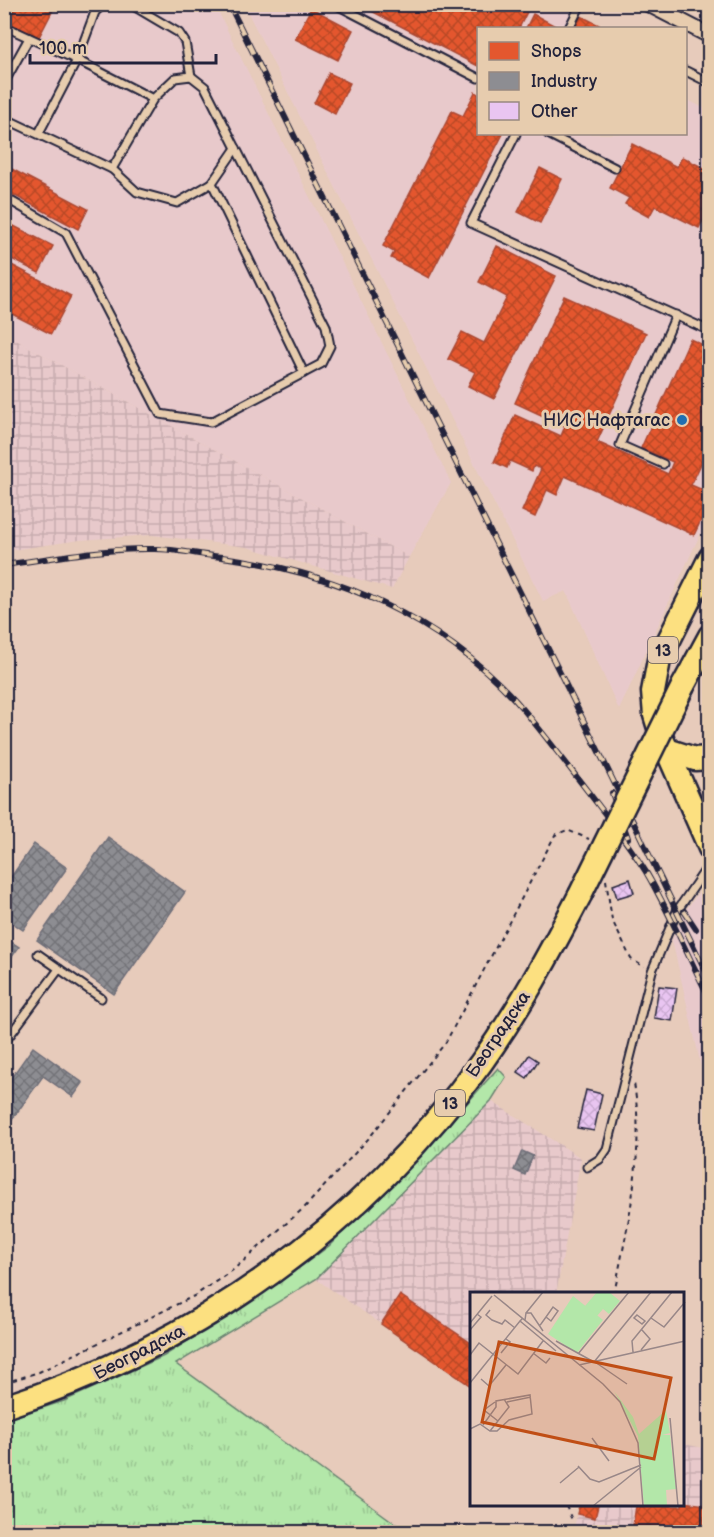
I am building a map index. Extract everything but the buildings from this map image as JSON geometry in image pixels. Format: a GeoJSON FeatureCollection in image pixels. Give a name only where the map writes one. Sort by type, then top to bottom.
{"type":"FeatureCollection","features":[{"type":"Feature","properties":{"kind":"main road","name":"13"},"geometry":{"type":"LineString","coordinates":[[710,558],[658,660],[652,692],[655,715],[667,750],[710,848]]}},
{"type":"Feature","properties":{"kind":"main road","name":"Београдска"},"geometry":{"type":"LineString","coordinates":[[4,1407],[54,1391],[103,1371],[179,1333],[250,1289],[290,1260],[338,1220],[367,1194],[417,1142],[482,1062],[527,993],[580,895],[710,636]]}},
{"type":"Feature","properties":{"kind":"main road"},"geometry":{"type":"LineString","coordinates":[[667,750],[695,759],[710,758]]}},
{"type":"Feature","properties":{"kind":"street"},"geometry":{"type":"LineString","coordinates":[[648,4],[710,36]]}},
{"type":"Feature","properties":{"kind":"lane"},"geometry":{"type":"LineString","coordinates":[[39,133],[77,60],[95,12],[104,4]]}},
{"type":"Feature","properties":{"kind":"lane"},"geometry":{"type":"LineString","coordinates":[[4,197],[66,233],[160,414],[211,422],[321,364],[330,346],[326,326],[205,87],[191,76],[185,42],[179,33],[130,4]]}},
{"type":"Feature","properties":{"kind":"lane"},"geometry":{"type":"LineString","coordinates":[[335,4],[477,77]]}},
{"type":"Feature","properties":{"kind":"lane"},"geometry":{"type":"LineString","coordinates":[[570,27],[581,4]]}},
{"type":"Feature","properties":{"kind":"lane"},"geometry":{"type":"LineString","coordinates":[[4,26],[153,99]]}},
{"type":"Feature","properties":{"kind":"lane"},"geometry":{"type":"LineString","coordinates":[[4,83],[29,38]]}},
{"type":"Feature","properties":{"kind":"lane"},"geometry":{"type":"LineString","coordinates":[[687,72],[710,83]]}},
{"type":"Feature","properties":{"kind":"lane"},"geometry":{"type":"LineString","coordinates":[[112,169],[153,99],[175,78],[191,76]]}},
{"type":"Feature","properties":{"kind":"lane"},"geometry":{"type":"LineString","coordinates":[[4,118],[112,169],[137,192],[177,203],[212,183],[236,148]]}},
{"type":"Feature","properties":{"kind":"lane"},"geometry":{"type":"LineString","coordinates":[[515,135],[471,222],[710,331]]}},
{"type":"Feature","properties":{"kind":"lane"},"geometry":{"type":"LineString","coordinates":[[550,135],[615,168]]}},
{"type":"Feature","properties":{"kind":"lane"},"geometry":{"type":"LineString","coordinates":[[212,183],[304,373]]}},
{"type":"Feature","properties":{"kind":"lane"},"geometry":{"type":"LineString","coordinates":[[663,464],[620,445],[676,315]]}},
{"type":"Feature","properties":{"kind":"lane"},"geometry":{"type":"LineString","coordinates":[[587,1167],[600,1159],[607,1149],[652,971],[677,911],[710,863]]}},
{"type":"Feature","properties":{"kind":"lane"},"geometry":{"type":"LineString","coordinates":[[38,954],[101,998]]}},
{"type":"Feature","properties":{"kind":"lane"},"geometry":{"type":"LineString","coordinates":[[4,1043],[59,969]]}},
{"type":"Feature","properties":{"kind":"path"},"geometry":{"type":"LineString","coordinates":[[4,1383],[39,1372],[194,1296],[233,1270],[304,1208],[369,1138],[446,1042],[555,835],[567,830],[588,837],[592,843]]}},
{"type":"Feature","properties":{"kind":"path"},"geometry":{"type":"LineString","coordinates":[[603,872],[612,920],[626,950],[631,959],[652,971]]}},
{"type":"Feature","properties":{"kind":"path"},"geometry":{"type":"LineString","coordinates":[[614,1292],[631,1211],[635,1174],[637,1104],[630,1059]]}},
{"type":"Feature","properties":{"kind":"path"},"geometry":{"type":"LineString","coordinates":[[566,1507],[572,1520]]}},
{"type":"Feature","properties":{"kind":"shaded area"},"geometry":{"type":"Polygon","coordinates":[[[5,5],[215,5],[451,483],[409,557],[5,334],[5,5]]]}},
{"type":"Feature","properties":{"kind":"shaded area"},"geometry":{"type":"Polygon","coordinates":[[[244,5],[558,5],[599,25],[598,27],[477,27],[477,135],[687,135],[687,100],[709,111],[709,515],[619,710],[566,591],[543,601],[244,5]]]}},
{"type":"Feature","properties":{"kind":"shaded area"},"geometry":{"type":"Polygon","coordinates":[[[5,334],[409,557],[392,589],[247,547],[152,535],[80,540],[5,551],[5,334]]]}},
{"type":"Feature","properties":{"kind":"shaded area"},"geometry":{"type":"Polygon","coordinates":[[[709,879],[709,1100],[672,940],[685,911],[709,879]]]}},
{"type":"Feature","properties":{"kind":"shaded area"},"geometry":{"type":"Polygon","coordinates":[[[491,1101],[581,1158],[556,1292],[470,1292],[470,1385],[316,1279],[491,1101]]]}},
{"type":"Feature","properties":{"kind":"shaded area"},"geometry":{"type":"Polygon","coordinates":[[[684,1444],[709,1449],[709,1532],[573,1532],[579,1507],[684,1507],[684,1444]]]}},
{"type":"Feature","properties":{"kind":"green space"},"geometry":{"type":"Polygon","coordinates":[[[498,1068],[506,1077],[491,1101],[316,1279],[176,1364],[407,1532],[5,1532],[4,1420],[64,1401],[164,1356],[280,1282],[329,1246],[432,1143],[498,1068]]]}},
{"type":"Feature","properties":{"kind":"railway"},"geometry":{"type":"LineString","coordinates":[[229,4],[710,980]]}},
{"type":"Feature","properties":{"kind":"railway"},"geometry":{"type":"LineString","coordinates":[[4,565],[116,550],[180,551],[264,564],[305,574],[344,587],[419,622],[486,671],[516,701],[614,825],[646,872],[710,999]]}},
{"type":"Feature","properties":{"kind":"railway"},"geometry":{"type":"LineString","coordinates":[[612,793],[628,838]]}},
{"type":"Feature","properties":{"kind":"railway"},"geometry":{"type":"LineString","coordinates":[[684,911],[696,929]]}},
{"type":"Feature","properties":{"kind":"place","name":"НИС Нафтагас"},"geometry":{"type":"Point","coordinates":[682,420]}}]}
